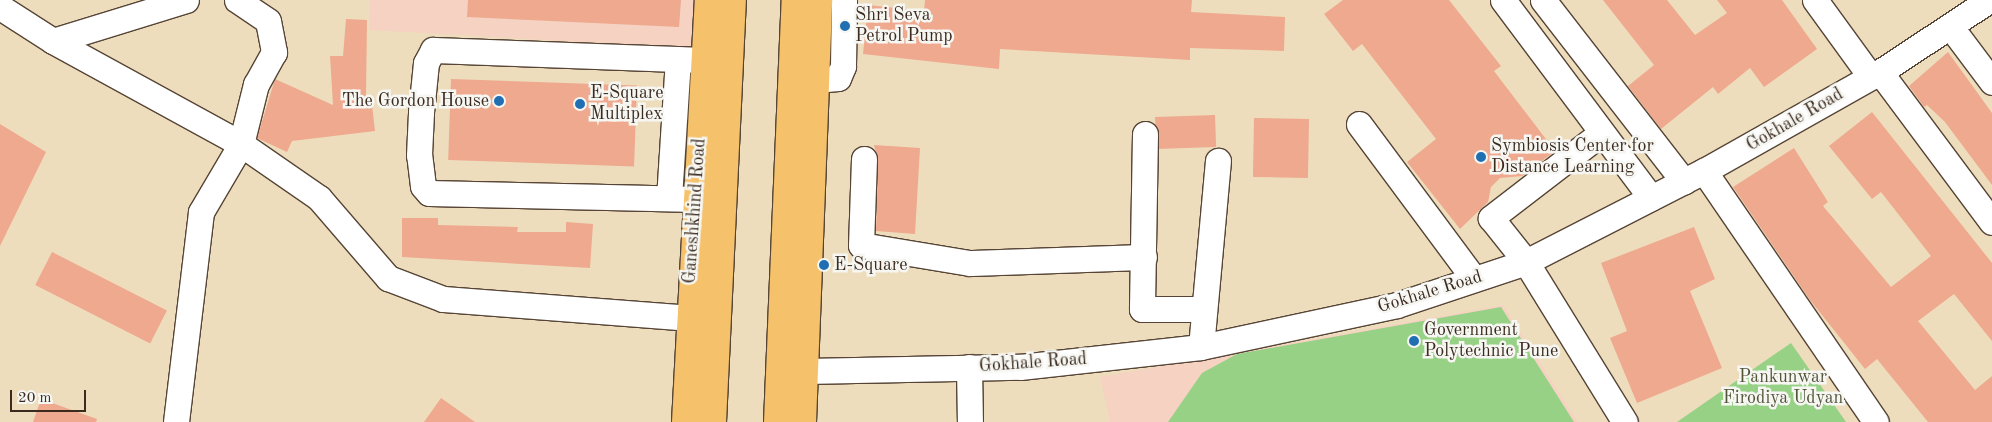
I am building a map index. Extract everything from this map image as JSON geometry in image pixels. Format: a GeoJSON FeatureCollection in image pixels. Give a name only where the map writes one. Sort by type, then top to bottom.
{"type":"FeatureCollection","features":[{"type":"Feature","properties":{"kind":"main road","name":"Ganeshkhind Road"},"geometry":{"type":"LineString","coordinates":[[686,422],[688,318],[682,199],[705,60],[709,0]]}},
{"type":"Feature","properties":{"kind":"main road"},"geometry":{"type":"LineString","coordinates":[[712,422],[732,0]]}},
{"type":"Feature","properties":{"kind":"main road"},"geometry":{"type":"LineString","coordinates":[[778,422],[796,0]]}},
{"type":"Feature","properties":{"kind":"main road"},"geometry":{"type":"LineString","coordinates":[[802,422],[818,0]]}},
{"type":"Feature","properties":{"kind":"street"},"geometry":{"type":"LineString","coordinates":[[53,41],[186,0]]}},
{"type":"Feature","properties":{"kind":"street"},"geometry":{"type":"LineString","coordinates":[[176,422],[201,212],[241,144],[256,84],[274,52],[268,21],[237,0]]}},
{"type":"Feature","properties":{"kind":"street"},"geometry":{"type":"LineString","coordinates":[[815,80],[838,78],[843,66],[844,0]]}},
{"type":"Feature","properties":{"kind":"street"},"geometry":{"type":"LineString","coordinates":[[1503,0],[1600,134],[1651,198]]}},
{"type":"Feature","properties":{"kind":"street"},"geometry":{"type":"LineString","coordinates":[[1543,0],[1694,177],[1876,422]]}},
{"type":"Feature","properties":{"kind":"street"},"geometry":{"type":"LineString","coordinates":[[1815,0],[1876,74],[1992,222]]}},
{"type":"Feature","properties":{"kind":"street","name":"Gokhale Road"},"geometry":{"type":"LineString","coordinates":[[805,371],[1020,367],[1201,347],[1397,305],[1526,262],[1694,177],[1876,74],[1989,0]]}},
{"type":"Feature","properties":{"kind":"street"},"geometry":{"type":"LineString","coordinates":[[0,7],[53,41],[241,144],[319,198],[388,278],[420,293],[443,299],[688,318]]}},
{"type":"Feature","properties":{"kind":"street"},"geometry":{"type":"LineString","coordinates":[[1950,26],[1992,82]]}},
{"type":"Feature","properties":{"kind":"street"},"geometry":{"type":"LineString","coordinates":[[678,59],[682,199],[429,193],[423,186],[419,155],[421,112],[426,63],[433,50],[678,59],[705,60]]}},
{"type":"Feature","properties":{"kind":"street"},"geometry":{"type":"LineString","coordinates":[[1359,124],[1474,279]]}},
{"type":"Feature","properties":{"kind":"street"},"geometry":{"type":"LineString","coordinates":[[1145,134],[1142,309],[1202,309]]}},
{"type":"Feature","properties":{"kind":"street"},"geometry":{"type":"LineString","coordinates":[[1600,134],[1491,218],[1526,262],[1625,422]]}},
{"type":"Feature","properties":{"kind":"street"},"geometry":{"type":"LineString","coordinates":[[864,159],[861,245],[970,263],[1144,257]]}},
{"type":"Feature","properties":{"kind":"street"},"geometry":{"type":"LineString","coordinates":[[1201,347],[1202,309],[1218,161]]}},
{"type":"Feature","properties":{"kind":"street"},"geometry":{"type":"LineString","coordinates":[[968,367],[970,422]]}},
{"type":"Feature","properties":{"kind":"shaded area"},"geometry":{"type":"Polygon","coordinates":[[[370,0],[703,0],[701,49],[369,30],[370,0]]]}},
{"type":"Feature","properties":{"kind":"shaded area","name":"Government Polytechnic Pune"},"geometry":{"type":"Polygon","coordinates":[[[1503,305],[1578,422],[1110,422],[1100,377],[1503,305]]]}},
{"type":"Feature","properties":{"kind":"green space","name":"Government Polytechnic Pune"},"geometry":{"type":"Polygon","coordinates":[[[1501,307],[1574,422],[1168,422],[1202,373],[1237,354],[1501,307]]]}},
{"type":"Feature","properties":{"kind":"green space","name":"Pankunwar Firodiya Udyan"},"geometry":{"type":"Polygon","coordinates":[[[1791,343],[1846,422],[1677,422],[1791,343]]]}},
{"type":"Feature","properties":{"kind":"building"},"geometry":{"type":"Polygon","coordinates":[[[468,0],[681,0],[679,27],[467,17],[468,0]]]}},
{"type":"Feature","properties":{"kind":"building"},"geometry":{"type":"Polygon","coordinates":[[[925,0],[1192,0],[1191,12],[1285,17],[1284,51],[1190,48],[1190,60],[1000,49],[999,69],[863,54],[868,5],[924,11],[925,0]]]}},
{"type":"Feature","properties":{"kind":"building"},"geometry":{"type":"Polygon","coordinates":[[[1343,0],[1449,0],[1501,66],[1494,71],[1555,151],[1522,176],[1500,178],[1491,187],[1488,202],[1460,229],[1407,162],[1436,139],[1362,44],[1353,51],[1324,14],[1343,0]]]}},
{"type":"Feature","properties":{"kind":"building"},"geometry":{"type":"Polygon","coordinates":[[[1603,0],[1667,0],[1695,35],[1727,13],[1717,0],[1782,0],[1817,49],[1764,87],[1750,68],[1718,94],[1713,87],[1661,129],[1628,86],[1654,65],[1603,0]]]}},
{"type":"Feature","properties":{"kind":"building"},"geometry":{"type":"Polygon","coordinates":[[[346,19],[367,20],[366,96],[371,96],[375,131],[292,141],[287,152],[257,138],[275,79],[333,105],[330,56],[343,56],[346,19]]]}},
{"type":"Feature","properties":{"kind":"building"},"geometry":{"type":"Polygon","coordinates":[[[1948,52],[1992,113],[1992,185],[1945,122],[1927,105],[1924,107],[1909,86],[1948,52]]]}},
{"type":"Feature","properties":{"kind":"building"},"geometry":{"type":"Polygon","coordinates":[[[451,79],[637,85],[634,166],[448,160],[451,79]]]}},
{"type":"Feature","properties":{"kind":"building"},"geometry":{"type":"Polygon","coordinates":[[[1872,112],[1992,263],[1992,341],[1954,294],[1918,321],[1975,390],[1992,376],[1992,422],[1928,422],[1877,359],[1865,369],[1810,300],[1733,187],[1794,148],[1828,202],[1823,206],[1891,287],[1931,256],[1881,192],[1872,199],[1829,146],[1872,112]]]}},
{"type":"Feature","properties":{"kind":"building"},"geometry":{"type":"Polygon","coordinates":[[[1215,115],[1216,147],[1156,149],[1155,117],[1215,115]]]}},
{"type":"Feature","properties":{"kind":"building"},"geometry":{"type":"Polygon","coordinates":[[[1254,118],[1309,119],[1308,178],[1253,177],[1254,118]]]}},
{"type":"Feature","properties":{"kind":"building"},"geometry":{"type":"Polygon","coordinates":[[[0,124],[46,152],[0,246],[0,124]]]}},
{"type":"Feature","properties":{"kind":"building"},"geometry":{"type":"Polygon","coordinates":[[[874,145],[920,148],[915,234],[876,231],[878,160],[874,145]]]}},
{"type":"Feature","properties":{"kind":"building"},"geometry":{"type":"Polygon","coordinates":[[[402,218],[438,218],[438,225],[518,227],[517,232],[566,232],[566,222],[593,224],[590,268],[402,257],[402,218]]]}},
{"type":"Feature","properties":{"kind":"building"},"geometry":{"type":"Polygon","coordinates":[[[1694,227],[1715,279],[1690,291],[1722,368],[1637,403],[1610,338],[1627,331],[1601,263],[1694,227]]]}},
{"type":"Feature","properties":{"kind":"building"},"geometry":{"type":"Polygon","coordinates":[[[52,252],[167,311],[150,344],[35,285],[52,252]]]}},
{"type":"Feature","properties":{"kind":"building"},"geometry":{"type":"Polygon","coordinates":[[[441,398],[475,422],[424,422],[441,398]]]}},
{"type":"Feature","properties":{"kind":"building"},"geometry":{"type":"Polygon","coordinates":[[[41,399],[97,419],[96,422],[33,422],[41,399]]]}},
{"type":"Feature","properties":{"kind":"place","name":"Shri Seva Petrol Pump"},"geometry":{"type":"Point","coordinates":[845,26]}},
{"type":"Feature","properties":{"kind":"place","name":"The Gordon House"},"geometry":{"type":"Point","coordinates":[499,101]}},
{"type":"Feature","properties":{"kind":"place","name":"E-Square Multiplex"},"geometry":{"type":"Point","coordinates":[580,104]}},
{"type":"Feature","properties":{"kind":"place","name":"Symbiosis Center for Distance Learning"},"geometry":{"type":"Point","coordinates":[1481,157]}},
{"type":"Feature","properties":{"kind":"place","name":"E-Square"},"geometry":{"type":"Point","coordinates":[824,265]}},
{"type":"Feature","properties":{"kind":"place","name":"Government Polytechnic Pune"},"geometry":{"type":"Point","coordinates":[1414,341]}}]}
